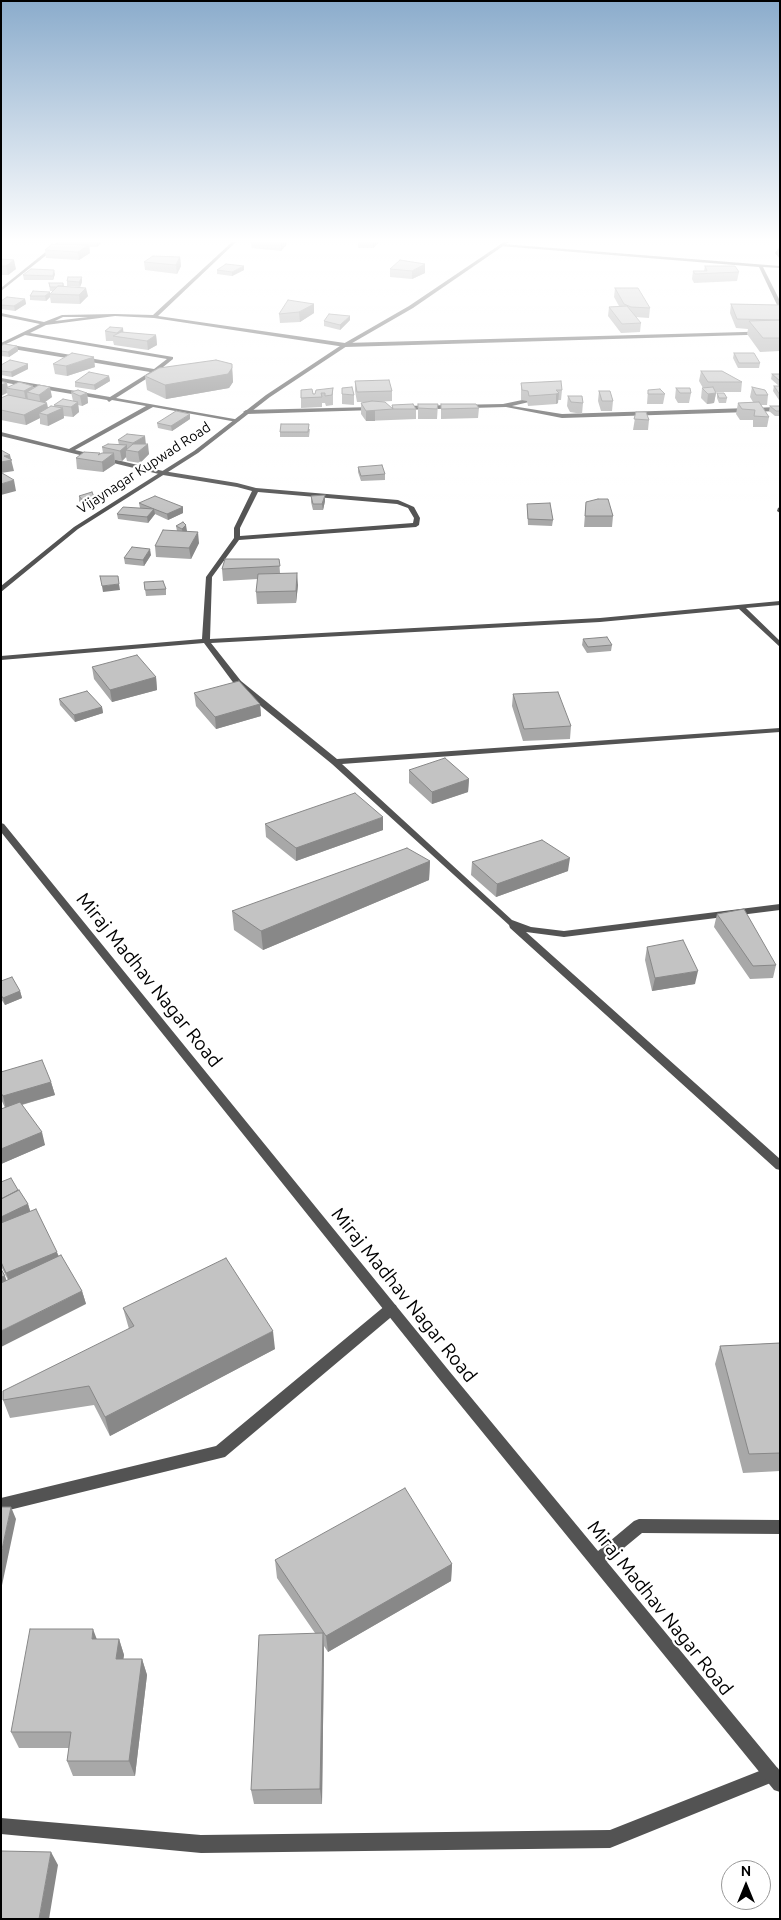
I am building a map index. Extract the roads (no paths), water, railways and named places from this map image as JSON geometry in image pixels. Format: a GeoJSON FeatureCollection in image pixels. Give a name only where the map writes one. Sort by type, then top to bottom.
{"type":"FeatureCollection","features":[{"type":"Feature","properties":{"kind":"street"},"geometry":{"type":"LineString","coordinates":[[1,345],[30,332]]}},
{"type":"Feature","properties":{"kind":"street"},"geometry":{"type":"LineString","coordinates":[[253,332],[344,345],[780,332]]}},
{"type":"Feature","properties":{"kind":"street","name":"Vijaynagar Kupwad Road"},"geometry":{"type":"LineString","coordinates":[[1,590],[76,528],[196,452],[268,396],[344,345],[368,332]]}},
{"type":"Feature","properties":{"kind":"street"},"geometry":{"type":"LineString","coordinates":[[25,334],[171,358],[155,371],[109,400]]}},
{"type":"Feature","properties":{"kind":"street"},"geometry":{"type":"LineString","coordinates":[[1,345],[155,371]]}},
{"type":"Feature","properties":{"kind":"street"},"geometry":{"type":"LineString","coordinates":[[1,380],[109,400],[237,420]]}},
{"type":"Feature","properties":{"kind":"street"},"geometry":{"type":"LineString","coordinates":[[394,409],[503,406],[527,401]]}},
{"type":"Feature","properties":{"kind":"street"},"geometry":{"type":"LineString","coordinates":[[69,451],[151,406]]}},
{"type":"Feature","properties":{"kind":"street"},"geometry":{"type":"LineString","coordinates":[[503,406],[562,416],[780,408]]}},
{"type":"Feature","properties":{"kind":"street"},"geometry":{"type":"LineString","coordinates":[[246,412],[384,409]]}},
{"type":"Feature","properties":{"kind":"street"},"geometry":{"type":"LineString","coordinates":[[1,434],[163,473],[237,485],[256,490],[398,502],[411,507],[417,518],[416,525],[236,538]]}},
{"type":"Feature","properties":{"kind":"street"},"geometry":{"type":"LineString","coordinates":[[256,490],[237,528],[236,538],[209,577],[206,641],[238,683],[335,762],[508,922],[780,1166]]}},
{"type":"Feature","properties":{"kind":"street"},"geometry":{"type":"LineString","coordinates":[[1,658],[206,641],[600,620],[780,603]]}},
{"type":"Feature","properties":{"kind":"street"},"geometry":{"type":"LineString","coordinates":[[740,606],[780,645]]}},
{"type":"Feature","properties":{"kind":"street"},"geometry":{"type":"LineString","coordinates":[[335,762],[780,730]]}},
{"type":"Feature","properties":{"kind":"street","name":"Miraj Madhav Nagar Road"},"geometry":{"type":"LineString","coordinates":[[1,826],[390,1309],[776,1779]]}},
{"type":"Feature","properties":{"kind":"street"},"geometry":{"type":"LineString","coordinates":[[508,922],[529,930],[564,934],[780,908]]}},
{"type":"Feature","properties":{"kind":"street"},"geometry":{"type":"LineString","coordinates":[[1,1505],[220,1452],[390,1309]]}},
{"type":"Feature","properties":{"kind":"street"},"geometry":{"type":"LineString","coordinates":[[597,1562],[639,1526],[780,1527]]}},
{"type":"Feature","properties":{"kind":"street"},"geometry":{"type":"LineString","coordinates":[[1,1826],[201,1844],[610,1839],[776,1779]]}}]}
